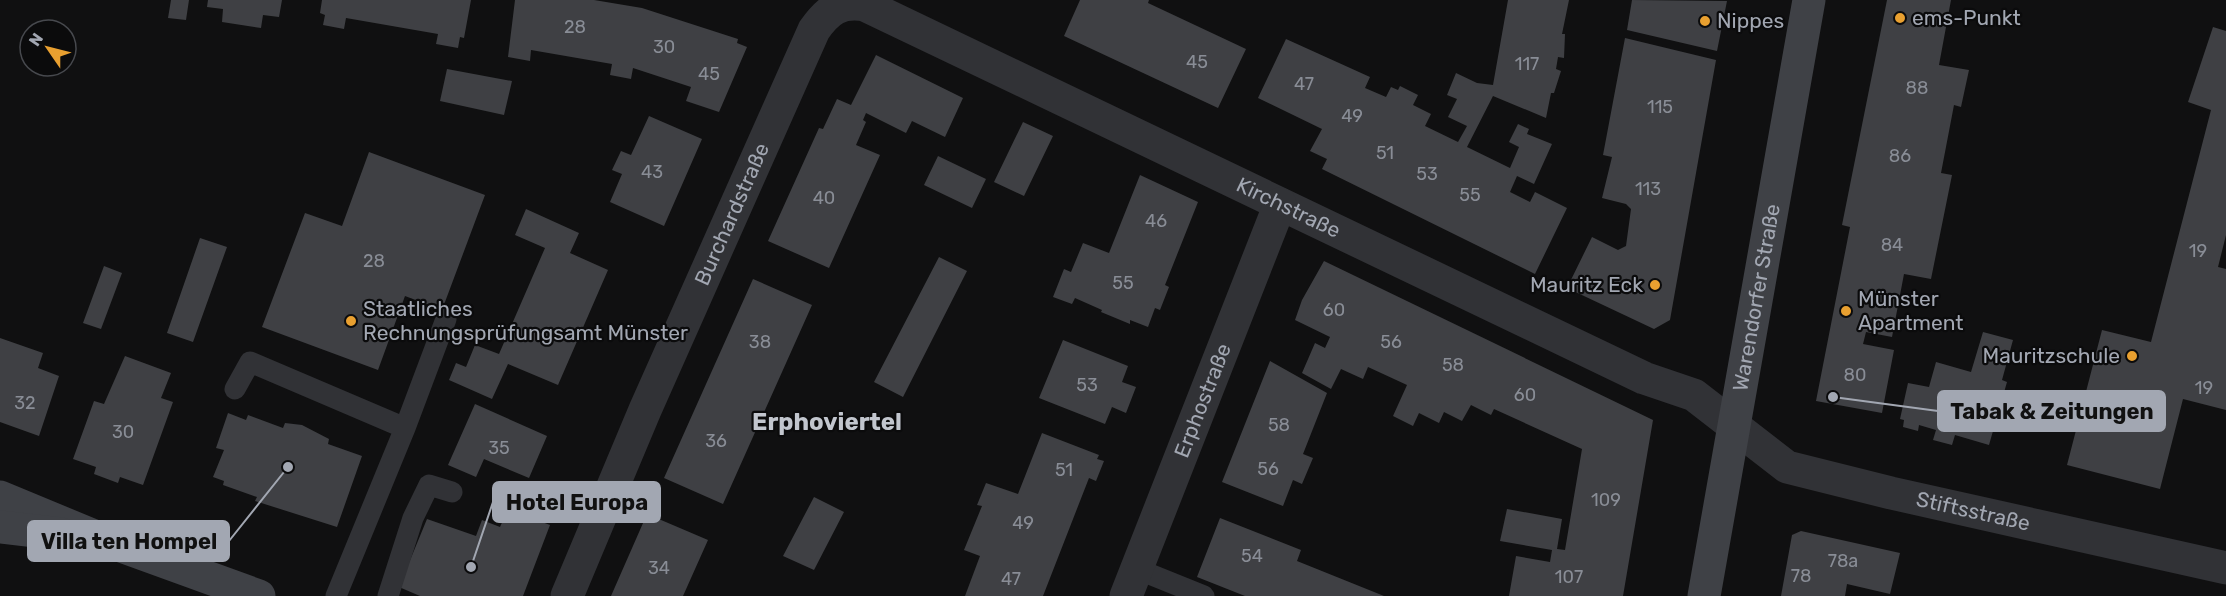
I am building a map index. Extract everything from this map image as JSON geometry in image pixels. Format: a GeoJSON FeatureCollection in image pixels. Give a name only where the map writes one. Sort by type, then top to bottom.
{"type":"FeatureCollection","features":[{"type":"Feature","properties":{"kind":"main road","name":"Warendorfer Straße"},"geometry":{"type":"LineString","coordinates":[[1704,596],[1732,425],[1809,0]]}},
{"type":"Feature","properties":{"kind":"main road"},"geometry":{"type":"LineString","coordinates":[[0,497],[99,538],[259,596]]}},
{"type":"Feature","properties":{"kind":"main road"},"geometry":{"type":"LineString","coordinates":[[0,527],[99,538]]}},
{"type":"Feature","properties":{"kind":"street","name":"Kirchstraße"},"geometry":{"type":"LineString","coordinates":[[837,6],[850,3],[865,5],[1644,378],[1694,395],[1732,425]]}},
{"type":"Feature","properties":{"kind":"street","name":"Burchardstraße"},"geometry":{"type":"LineString","coordinates":[[567,596],[645,410],[814,30],[824,16],[837,6]]}},
{"type":"Feature","properties":{"kind":"street","name":"Erphostraße"},"geometry":{"type":"LineString","coordinates":[[1132,582],[1280,204]]}},
{"type":"Feature","properties":{"kind":"street","name":"Stiftsstraße"},"geometry":{"type":"LineString","coordinates":[[1732,425],[1787,467],[1891,493],[2226,568]]}},
{"type":"Feature","properties":{"kind":"lane"},"geometry":{"type":"LineString","coordinates":[[336,596],[405,428],[446,319]]}},
{"type":"Feature","properties":{"kind":"lane"},"geometry":{"type":"LineString","coordinates":[[235,389],[250,362],[405,428]]}},
{"type":"Feature","properties":{"kind":"lane"},"geometry":{"type":"LineString","coordinates":[[388,596],[413,518],[429,485],[452,492]]}},
{"type":"Feature","properties":{"kind":"lane"},"geometry":{"type":"LineString","coordinates":[[1132,582],[1204,596]]}},
{"type":"Feature","properties":{"kind":"building"},"geometry":{"type":"Polygon","coordinates":[[[171,0],[189,0],[186,20],[168,18],[171,0]]]}},
{"type":"Feature","properties":{"kind":"building"},"geometry":{"type":"Polygon","coordinates":[[[208,0],[282,0],[279,17],[263,15],[261,28],[222,22],[223,9],[207,7],[208,0]]]}},
{"type":"Feature","properties":{"kind":"building"},"geometry":{"type":"Polygon","coordinates":[[[322,0],[471,0],[464,38],[460,37],[458,48],[436,44],[438,34],[346,18],[344,29],[323,25],[325,15],[320,13],[322,0]]]}},
{"type":"Feature","properties":{"kind":"building"},"geometry":{"type":"Polygon","coordinates":[[[515,0],[594,0],[642,8],[738,39],[737,43],[747,47],[719,112],[686,101],[691,87],[633,68],[631,79],[610,75],[612,64],[531,50],[530,61],[508,57],[515,0]]]}},
{"type":"Feature","properties":{"kind":"building"},"geometry":{"type":"Polygon","coordinates":[[[1080,0],[1149,0],[1148,3],[1246,49],[1218,108],[1064,36],[1080,0]]]}},
{"type":"Feature","properties":{"kind":"building"},"geometry":{"type":"Polygon","coordinates":[[[1508,0],[1569,0],[1562,34],[1565,34],[1564,58],[1558,57],[1556,69],[1561,71],[1554,93],[1551,93],[1546,118],[1493,96],[1467,147],[1510,168],[1519,147],[1509,142],[1518,124],[1529,129],[1527,134],[1552,144],[1534,184],[1517,176],[1510,192],[1530,202],[1535,192],[1567,208],[1535,274],[1322,169],[1327,159],[1310,151],[1322,129],[1258,98],[1286,39],[1370,77],[1365,88],[1386,97],[1391,87],[1398,90],[1400,86],[1418,95],[1413,105],[1431,114],[1425,126],[1458,142],[1467,126],[1448,117],[1457,99],[1447,95],[1456,73],[1477,83],[1493,85],[1508,0]]]}},
{"type":"Feature","properties":{"kind":"building"},"geometry":{"type":"Polygon","coordinates":[[[1632,0],[1727,1],[1717,51],[1627,30],[1632,0]]]}},
{"type":"Feature","properties":{"kind":"building"},"geometry":{"type":"Polygon","coordinates":[[[1887,0],[1951,0],[1939,65],[1969,70],[1961,107],[1954,105],[1941,173],[1952,175],[1931,279],[1904,274],[1892,337],[1866,332],[1863,344],[1894,350],[1882,413],[1816,401],[1850,227],[1842,225],[1887,0]]]}},
{"type":"Feature","properties":{"kind":"building"},"geometry":{"type":"Polygon","coordinates":[[[2213,27],[2226,31],[2226,235],[2218,267],[2226,269],[2226,410],[2183,399],[2160,489],[2067,465],[2102,330],[2151,342],[2211,110],[2188,102],[2213,27]]]}},
{"type":"Feature","properties":{"kind":"building"},"geometry":{"type":"Polygon","coordinates":[[[1625,38],[1716,60],[1670,320],[1654,329],[1567,288],[1592,237],[1618,250],[1626,246],[1631,209],[1626,204],[1602,198],[1612,157],[1603,155],[1625,38]]]}},
{"type":"Feature","properties":{"kind":"building"},"geometry":{"type":"Polygon","coordinates":[[[876,55],[963,98],[945,137],[912,121],[906,133],[866,113],[863,120],[866,122],[856,145],[880,155],[829,268],[768,241],[819,128],[823,129],[837,99],[851,105],[876,55]]]}},
{"type":"Feature","properties":{"kind":"building"},"geometry":{"type":"Polygon","coordinates":[[[447,69],[512,81],[504,115],[440,101],[447,69]]]}},
{"type":"Feature","properties":{"kind":"building"},"geometry":{"type":"Polygon","coordinates":[[[649,116],[702,139],[664,226],[610,202],[622,174],[612,170],[621,151],[631,155],[649,116]]]}},
{"type":"Feature","properties":{"kind":"building"},"geometry":{"type":"Polygon","coordinates":[[[1023,122],[1053,136],[1024,196],[994,182],[1023,122]]]}},
{"type":"Feature","properties":{"kind":"building"},"geometry":{"type":"Polygon","coordinates":[[[369,152],[485,195],[442,310],[405,296],[378,370],[262,327],[305,213],[342,226],[369,152]]]}},
{"type":"Feature","properties":{"kind":"building"},"geometry":{"type":"Polygon","coordinates":[[[938,156],[986,179],[972,208],[924,185],[938,156]]]}},
{"type":"Feature","properties":{"kind":"building"},"geometry":{"type":"Polygon","coordinates":[[[1140,175],[1198,202],[1165,285],[1169,287],[1160,310],[1155,308],[1148,327],[1130,320],[1130,324],[1075,298],[1072,304],[1053,297],[1064,269],[1071,272],[1083,243],[1109,253],[1140,175]]]}},
{"type":"Feature","properties":{"kind":"building"},"geometry":{"type":"Polygon","coordinates":[[[526,209],[579,233],[570,253],[608,270],[558,385],[508,364],[492,399],[449,380],[456,363],[466,367],[475,345],[499,354],[545,248],[515,235],[526,209]]]}},
{"type":"Feature","properties":{"kind":"building"},"geometry":{"type":"Polygon","coordinates":[[[200,238],[227,247],[193,342],[167,333],[200,238]]]}},
{"type":"Feature","properties":{"kind":"building"},"geometry":{"type":"Polygon","coordinates":[[[939,257],[967,271],[903,397],[874,382],[939,257]]]}},
{"type":"Feature","properties":{"kind":"building"},"geometry":{"type":"Polygon","coordinates":[[[1324,261],[1653,420],[1623,596],[1509,596],[1516,556],[1550,562],[1552,550],[1500,541],[1507,509],[1562,519],[1557,549],[1565,550],[1582,449],[1494,409],[1491,415],[1471,405],[1462,421],[1444,412],[1439,423],[1419,413],[1413,426],[1393,416],[1407,385],[1368,367],[1363,379],[1341,369],[1331,389],[1302,373],[1315,343],[1325,348],[1330,337],[1295,320],[1302,300],[1324,261]]]}},
{"type":"Feature","properties":{"kind":"building"},"geometry":{"type":"Polygon","coordinates":[[[104,266],[122,273],[101,329],[83,323],[104,266]]]}},
{"type":"Feature","properties":{"kind":"building"},"geometry":{"type":"Polygon","coordinates":[[[753,279],[812,305],[723,504],[664,478],[753,279]]]}},
{"type":"Feature","properties":{"kind":"building"},"geometry":{"type":"Polygon","coordinates":[[[1983,332],[2013,340],[2002,380],[2007,382],[1989,445],[1955,435],[1952,445],[1933,440],[1936,430],[1919,425],[1918,431],[1903,427],[1904,420],[1900,419],[1908,383],[1929,387],[1936,362],[1971,372],[1983,332]]]}},
{"type":"Feature","properties":{"kind":"building"},"geometry":{"type":"Polygon","coordinates":[[[0,338],[43,353],[38,368],[59,376],[39,436],[0,422],[0,338]]]}},
{"type":"Feature","properties":{"kind":"building"},"geometry":{"type":"Polygon","coordinates":[[[1063,340],[1128,366],[1122,382],[1136,387],[1126,413],[1112,407],[1105,424],[1039,398],[1063,340]]]}},
{"type":"Feature","properties":{"kind":"building"},"geometry":{"type":"Polygon","coordinates":[[[125,356],[171,373],[161,398],[173,402],[143,485],[120,477],[118,483],[94,474],[96,467],[73,459],[94,401],[104,404],[125,356]]]}},
{"type":"Feature","properties":{"kind":"building"},"geometry":{"type":"Polygon","coordinates":[[[1270,361],[1327,393],[1303,454],[1313,458],[1302,484],[1293,480],[1283,506],[1222,482],[1270,361]]]}},
{"type":"Feature","properties":{"kind":"building"},"geometry":{"type":"Polygon","coordinates":[[[475,404],[547,436],[529,478],[484,459],[476,477],[448,465],[475,404]]]}},
{"type":"Feature","properties":{"kind":"building"},"geometry":{"type":"Polygon","coordinates":[[[228,413],[246,420],[248,415],[283,428],[285,423],[302,425],[329,439],[328,444],[362,456],[337,527],[255,501],[257,497],[223,485],[224,481],[213,477],[224,450],[216,448],[228,413]]]}},
{"type":"Feature","properties":{"kind":"building"},"geometry":{"type":"Polygon","coordinates":[[[1042,433],[1099,455],[1097,459],[1104,461],[1096,481],[1089,478],[1043,596],[965,596],[980,556],[964,550],[982,506],[977,505],[986,483],[1018,494],[1042,433]]]}},
{"type":"Feature","properties":{"kind":"building"},"geometry":{"type":"Polygon","coordinates":[[[814,497],[844,512],[814,570],[783,556],[814,497]]]}},
{"type":"Feature","properties":{"kind":"building"},"geometry":{"type":"Polygon","coordinates":[[[508,509],[550,525],[523,596],[420,596],[399,587],[427,519],[476,536],[482,520],[500,527],[508,509]]]}},
{"type":"Feature","properties":{"kind":"building"},"geometry":{"type":"Polygon","coordinates":[[[647,514],[708,540],[683,596],[611,596],[647,514]]]}},
{"type":"Feature","properties":{"kind":"building"},"geometry":{"type":"Polygon","coordinates":[[[1220,518],[1301,550],[1297,561],[1384,596],[1245,596],[1197,577],[1220,518]]]}},
{"type":"Feature","properties":{"kind":"building"},"geometry":{"type":"Polygon","coordinates":[[[1801,531],[1900,553],[1890,594],[1847,584],[1845,596],[1781,596],[1792,535],[1801,531]]]}},
{"type":"Feature","properties":{"kind":"place","name":"ems-Punkt"},"geometry":{"type":"Point","coordinates":[1900,18]}},
{"type":"Feature","properties":{"kind":"place","name":"Nippes"},"geometry":{"type":"Point","coordinates":[1705,21]}},
{"type":"Feature","properties":{"kind":"place","name":"Mauritz Eck"},"geometry":{"type":"Point","coordinates":[1655,285]}},
{"type":"Feature","properties":{"kind":"place","name":"Münster Apartment"},"geometry":{"type":"Point","coordinates":[1846,311]}},
{"type":"Feature","properties":{"kind":"place","name":"Staatliches Rechnungsprüfungsamt Münster"},"geometry":{"type":"Point","coordinates":[351,321]}},
{"type":"Feature","properties":{"kind":"place","name":"Mauritzschule"},"geometry":{"type":"Point","coordinates":[2132,356]}},
{"type":"Feature","properties":{"kind":"place","name":"Tabak & Zeitungen"},"geometry":{"type":"Point","coordinates":[1833,397]}},
{"type":"Feature","properties":{"kind":"place","name":"Villa ten Hompel"},"geometry":{"type":"Point","coordinates":[288,467]}},
{"type":"Feature","properties":{"kind":"place","name":"Hotel Europa"},"geometry":{"type":"Point","coordinates":[471,567]}},
{"type":"Feature","properties":{"kind":"district","name":"Erphoviertel"},"geometry":{"type":"Point","coordinates":[827,422]}}]}
